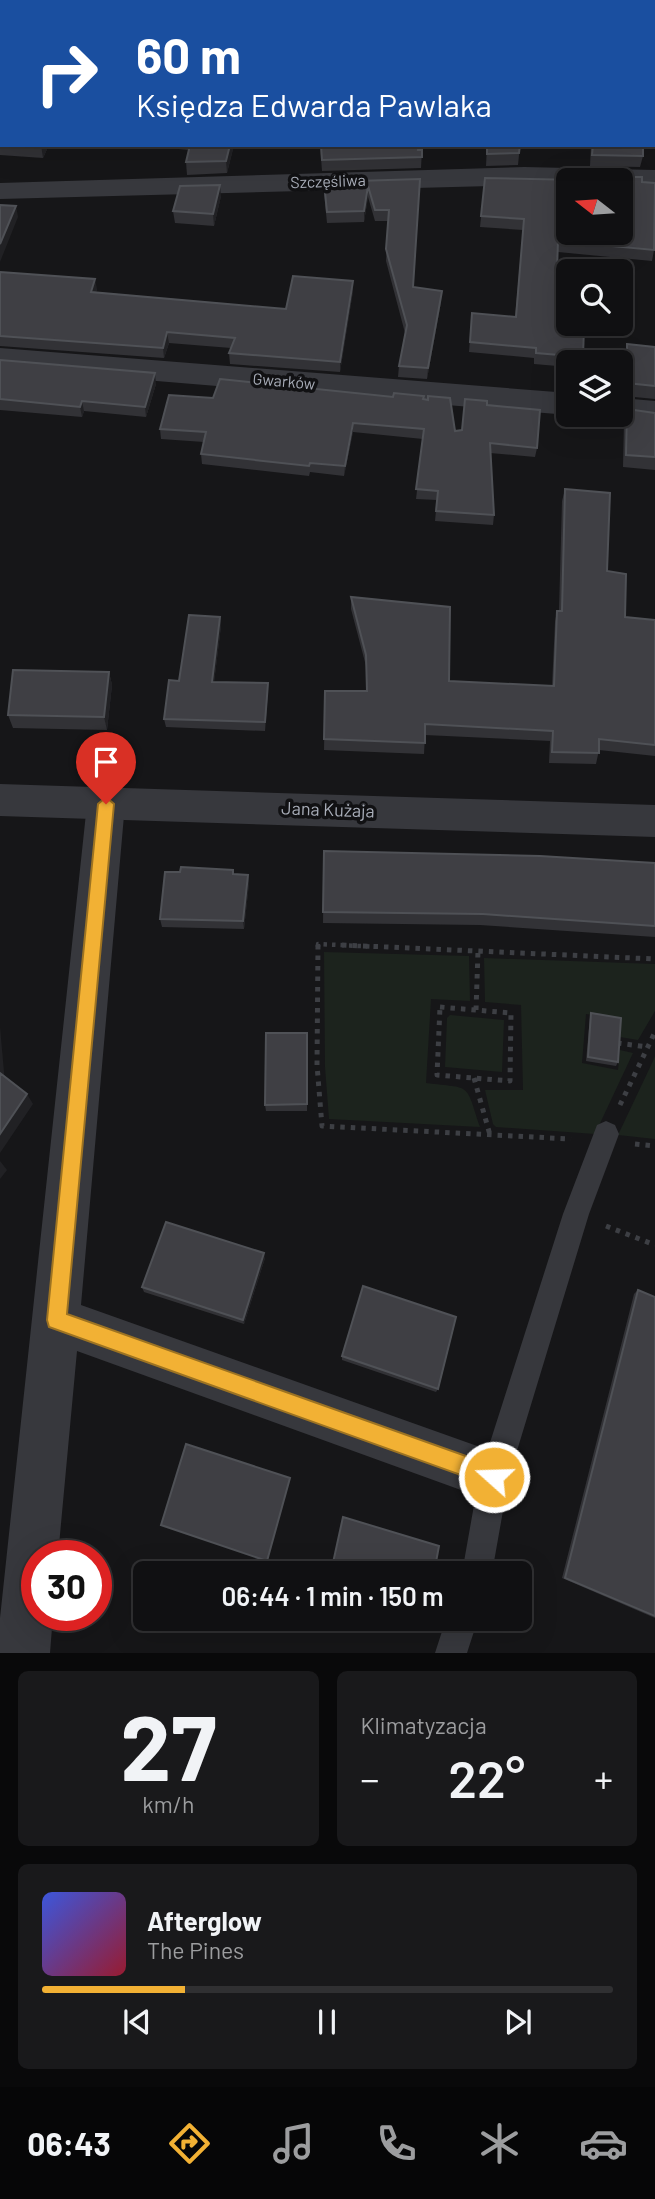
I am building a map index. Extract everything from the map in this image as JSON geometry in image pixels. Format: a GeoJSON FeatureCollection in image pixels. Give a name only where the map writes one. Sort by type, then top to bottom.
{"type":"FeatureCollection","features":[{"type":"Feature","properties":{"kind":"street","name":"Szczęśliwa"},"geometry":{"type":"LineString","coordinates":[[0,191],[524,175],[655,178]]}},
{"type":"Feature","properties":{"kind":"street","name":"Gwarków"},"geometry":{"type":"LineString","coordinates":[[0,358],[556,403]]}},
{"type":"Feature","properties":{"kind":"street"},"geometry":{"type":"LineString","coordinates":[[633,410],[655,412]]}},
{"type":"Feature","properties":{"kind":"street","name":"Jana Kużaja"},"geometry":{"type":"LineString","coordinates":[[0,800],[655,821]]}},
{"type":"Feature","properties":{"kind":"street"},"geometry":{"type":"LineString","coordinates":[[23,1653],[106,804]]}},
{"type":"Feature","properties":{"kind":"street"},"geometry":{"type":"LineString","coordinates":[[56,1320],[494,1477]]}},
{"type":"Feature","properties":{"kind":"lane"},"geometry":{"type":"LineString","coordinates":[[479,1561],[494,1477],[576,1214],[605,1138]]}},
{"type":"Feature","properties":{"kind":"lane"},"geometry":{"type":"LineString","coordinates":[[452,1653],[458,1631]]}},
{"type":"Feature","properties":{"kind":"path"},"geometry":{"type":"LineString","coordinates":[[655,960],[318,944],[317,1065],[321,1125],[490,1135],[605,1138],[655,1032]]}},
{"type":"Feature","properties":{"kind":"path"},"geometry":{"type":"LineString","coordinates":[[476,1010],[478,951]]}},
{"type":"Feature","properties":{"kind":"path"},"geometry":{"type":"LineString","coordinates":[[440,1007],[511,1013],[510,1081],[474,1078],[437,1075],[440,1007]]}},
{"type":"Feature","properties":{"kind":"path"},"geometry":{"type":"LineString","coordinates":[[617,1043],[648,1047]]}},
{"type":"Feature","properties":{"kind":"path"},"geometry":{"type":"LineString","coordinates":[[474,1078],[490,1135]]}},
{"type":"Feature","properties":{"kind":"path"},"geometry":{"type":"LineString","coordinates":[[576,1214],[655,1245]]}},
{"type":"Feature","properties":{"kind":"shaded area"},"geometry":{"type":"Polygon","coordinates":[[[324,952],[469,956],[470,1001],[431,999],[426,1083],[465,1090],[480,1127],[329,1119],[325,1067],[324,952]]]}},
{"type":"Feature","properties":{"kind":"shaded area"},"geometry":{"type":"Polygon","coordinates":[[[484,958],[655,964],[655,1011],[638,1040],[620,1037],[620,1019],[586,1014],[582,1063],[618,1070],[620,1050],[633,1053],[595,1134],[496,1127],[493,1124],[485,1090],[523,1090],[521,1005],[485,1002],[484,958]]]}},
{"type":"Feature","properties":{"kind":"shaded area"},"geometry":{"type":"Polygon","coordinates":[[[450,1015],[504,1020],[502,1072],[445,1067],[447,1018],[450,1015]]]}},
{"type":"Feature","properties":{"kind":"shaded area"},"geometry":{"type":"Polygon","coordinates":[[[655,1056],[655,1139],[618,1135],[653,1061],[655,1056]]]}},
{"type":"Feature","properties":{"kind":"building"},"geometry":{"type":"Polygon","coordinates":[[[190,147],[230,147],[226,161],[186,162],[190,147]]]}},
{"type":"Feature","properties":{"kind":"building"},"geometry":{"type":"Polygon","coordinates":[[[321,147],[419,147],[418,150],[422,150],[422,157],[322,160],[321,147]]]}},
{"type":"Feature","properties":{"kind":"building"},"geometry":{"type":"Polygon","coordinates":[[[487,147],[520,147],[519,153],[487,154],[487,147]]]}},
{"type":"Feature","properties":{"kind":"building"},"geometry":{"type":"Polygon","coordinates":[[[593,147],[643,147],[643,156],[592,155],[593,147]]]}},
{"type":"Feature","properties":{"kind":"building"},"geometry":{"type":"Polygon","coordinates":[[[634,177],[642,177],[642,182],[655,183],[654,250],[601,245],[634,245],[634,177]]]}},
{"type":"Feature","properties":{"kind":"building"},"geometry":{"type":"Polygon","coordinates":[[[485,178],[556,180],[556,336],[584,336],[583,350],[556,350],[556,355],[536,353],[536,348],[470,342],[472,313],[516,317],[524,219],[481,216],[485,178]]]}},
{"type":"Feature","properties":{"kind":"building"},"geometry":{"type":"Polygon","coordinates":[[[420,179],[413,287],[442,291],[428,368],[399,366],[407,325],[386,249],[389,210],[375,210],[368,186],[364,211],[327,212],[324,182],[420,179]]]}},
{"type":"Feature","properties":{"kind":"building"},"geometry":{"type":"Polygon","coordinates":[[[220,185],[213,214],[173,211],[180,186],[220,185]]]}},
{"type":"Feature","properties":{"kind":"building"},"geometry":{"type":"Polygon","coordinates":[[[0,205],[16,206],[0,244],[0,205]]]}},
{"type":"Feature","properties":{"kind":"building"},"geometry":{"type":"Polygon","coordinates":[[[0,272],[95,279],[91,292],[286,309],[293,276],[353,281],[340,362],[229,353],[235,338],[167,332],[163,348],[0,336],[0,272]]]}},
{"type":"Feature","properties":{"kind":"building"},"geometry":{"type":"Polygon","coordinates":[[[627,344],[655,347],[655,386],[633,384],[633,350],[627,350],[627,344]]]}},
{"type":"Feature","properties":{"kind":"building"},"geometry":{"type":"Polygon","coordinates":[[[0,360],[155,373],[145,407],[82,401],[80,407],[0,399],[0,360]]]}},
{"type":"Feature","properties":{"kind":"building"},"geometry":{"type":"Polygon","coordinates":[[[220,379],[393,397],[394,393],[424,396],[423,399],[428,400],[428,396],[450,398],[455,431],[462,430],[465,399],[487,401],[487,405],[540,410],[537,448],[490,443],[494,515],[436,511],[438,491],[416,489],[424,429],[353,423],[345,466],[310,463],[309,466],[201,454],[206,432],[160,429],[169,395],[213,398],[220,379]]]}},
{"type":"Feature","properties":{"kind":"building"},"geometry":{"type":"Polygon","coordinates":[[[633,410],[655,413],[655,457],[626,455],[627,427],[633,427],[633,410]]]}},
{"type":"Feature","properties":{"kind":"building"},"geometry":{"type":"Polygon","coordinates":[[[565,489],[610,493],[607,571],[626,574],[625,617],[655,620],[655,745],[599,739],[599,753],[552,752],[553,731],[425,724],[425,743],[324,739],[325,691],[367,691],[366,655],[351,597],[450,607],[449,681],[554,686],[557,611],[562,611],[565,489]]]}},
{"type":"Feature","properties":{"kind":"building"},"geometry":{"type":"Polygon","coordinates":[[[189,615],[220,617],[212,682],[268,683],[265,722],[164,719],[169,680],[179,681],[189,615]]]}},
{"type":"Feature","properties":{"kind":"building"},"geometry":{"type":"Polygon","coordinates":[[[13,670],[109,672],[104,717],[8,715],[13,670]]]}},
{"type":"Feature","properties":{"kind":"building"},"geometry":{"type":"Polygon","coordinates":[[[324,851],[540,856],[655,863],[655,926],[483,914],[323,912],[324,851]]]}},
{"type":"Feature","properties":{"kind":"building"},"geometry":{"type":"Polygon","coordinates":[[[181,867],[233,870],[233,874],[248,875],[243,921],[160,919],[165,872],[180,872],[181,867]]]}},
{"type":"Feature","properties":{"kind":"building"},"geometry":{"type":"Polygon","coordinates":[[[591,1013],[621,1018],[618,1062],[588,1057],[591,1013]]]}},
{"type":"Feature","properties":{"kind":"building"},"geometry":{"type":"Polygon","coordinates":[[[266,1033],[307,1033],[307,1104],[265,1105],[266,1033]]]}},
{"type":"Feature","properties":{"kind":"building"},"geometry":{"type":"Polygon","coordinates":[[[0,1073],[27,1094],[0,1134],[0,1073]]]}},
{"type":"Feature","properties":{"kind":"building"},"geometry":{"type":"Polygon","coordinates":[[[166,1222],[264,1253],[243,1320],[142,1287],[166,1222]]]}},
{"type":"Feature","properties":{"kind":"building"},"geometry":{"type":"Polygon","coordinates":[[[363,1286],[456,1317],[438,1389],[342,1356],[363,1286]]]}},
{"type":"Feature","properties":{"kind":"building"},"geometry":{"type":"Polygon","coordinates":[[[638,1290],[655,1297],[655,1616],[565,1578],[638,1290]]]}},
{"type":"Feature","properties":{"kind":"building"},"geometry":{"type":"Polygon","coordinates":[[[186,1444],[290,1478],[267,1561],[161,1525],[186,1444]]]}},
{"type":"Feature","properties":{"kind":"building"},"geometry":{"type":"Polygon","coordinates":[[[343,1517],[439,1546],[436,1561],[333,1561],[343,1517]]]}},
{"type":"Feature","properties":{"kind":"route"},"geometry":{"type":"LineString","coordinates":[[106,804],[71,1140],[56,1320],[494,1477]]}}]}
